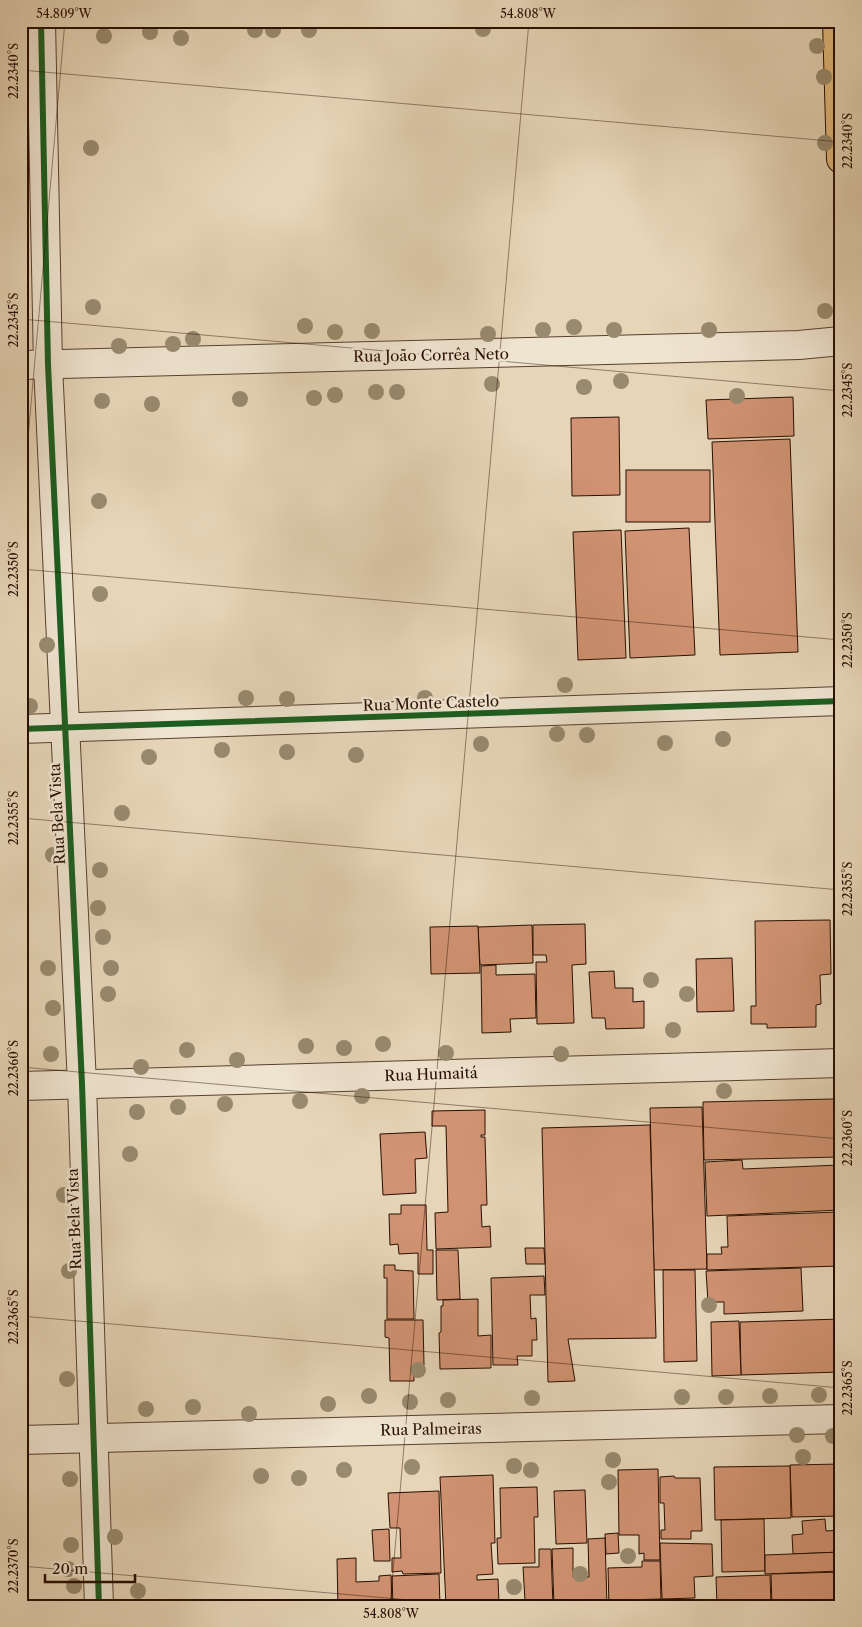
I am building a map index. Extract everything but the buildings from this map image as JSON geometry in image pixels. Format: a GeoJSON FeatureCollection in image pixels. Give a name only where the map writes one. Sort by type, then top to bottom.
{"type":"FeatureCollection","features":[{"type":"Feature","properties":{"kind":"main road"},"geometry":{"type":"LineString","coordinates":[[837,21],[841,159]]}},
{"type":"Feature","properties":{"kind":"street","name":"Rua Bela Vista"},"geometry":{"type":"LineString","coordinates":[[41,21],[48,364],[82,1084],[95,1438],[98,1606]]}},
{"type":"Feature","properties":{"kind":"street","name":"Rua João Corrêa Neto"},"geometry":{"type":"LineString","coordinates":[[21,366],[799,345],[841,341]]}},
{"type":"Feature","properties":{"kind":"street","name":"Rua Monte Castelo"},"geometry":{"type":"LineString","coordinates":[[21,729],[841,701]]}},
{"type":"Feature","properties":{"kind":"street","name":"Rua Humaitá"},"geometry":{"type":"LineString","coordinates":[[21,1086],[841,1063]]}},
{"type":"Feature","properties":{"kind":"street","name":"Rua Palmeiras"},"geometry":{"type":"LineString","coordinates":[[21,1440],[841,1419]]}},
{"type":"Feature","properties":{"kind":"cycle path"},"geometry":{"type":"LineString","coordinates":[[41,21],[48,365],[82,1084],[99,1606]]}},
{"type":"Feature","properties":{"kind":"cycle path"},"geometry":{"type":"LineString","coordinates":[[21,729],[841,701]]}}]}
